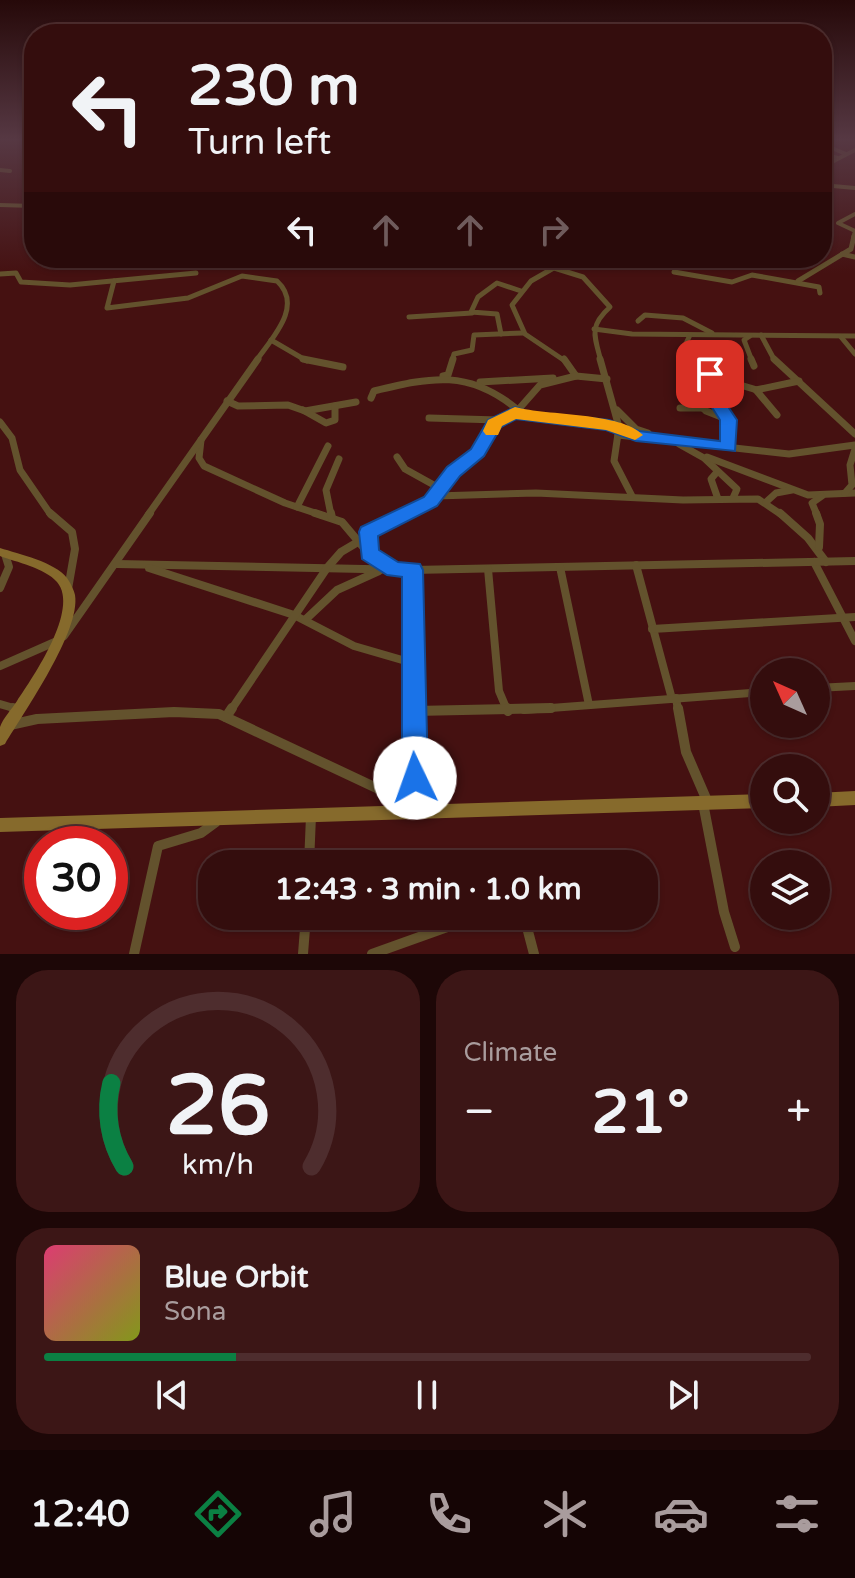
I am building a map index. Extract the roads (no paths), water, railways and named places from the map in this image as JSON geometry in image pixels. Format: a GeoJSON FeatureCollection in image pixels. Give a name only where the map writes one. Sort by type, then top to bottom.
{"type":"FeatureCollection","features":[{"type":"Feature","properties":{"kind":"main road"},"geometry":{"type":"LineString","coordinates":[[0,740],[56,645],[68,611],[68,592],[61,580],[50,572],[3,553]]}},
{"type":"Feature","properties":{"kind":"main road"},"geometry":{"type":"LineString","coordinates":[[830,799],[855,798]]}},
{"type":"Feature","properties":{"kind":"main road"},"geometry":{"type":"LineString","coordinates":[[0,825],[750,801]]}},
{"type":"Feature","properties":{"kind":"street"},"geometry":{"type":"LineString","coordinates":[[832,186],[855,188]]}},
{"type":"Feature","properties":{"kind":"street"},"geometry":{"type":"LineString","coordinates":[[0,205],[24,206]]}},
{"type":"Feature","properties":{"kind":"street"},"geometry":{"type":"LineString","coordinates":[[832,260],[851,249],[855,231],[838,223],[855,214]]}},
{"type":"Feature","properties":{"kind":"street"},"geometry":{"type":"LineString","coordinates":[[842,254],[855,257]]}},
{"type":"Feature","properties":{"kind":"street"},"geometry":{"type":"LineString","coordinates":[[513,302],[521,291],[550,268]]}},
{"type":"Feature","properties":{"kind":"street"},"geometry":{"type":"LineString","coordinates":[[555,268],[580,275],[601,294],[610,309],[598,318],[594,329],[616,408],[619,431],[614,461],[632,496]]}},
{"type":"Feature","properties":{"kind":"street"},"geometry":{"type":"LineString","coordinates":[[798,281],[819,268]]}},
{"type":"Feature","properties":{"kind":"street"},"geometry":{"type":"LineString","coordinates":[[674,272],[732,282],[752,275],[798,281],[819,287],[820,293]]}},
{"type":"Feature","properties":{"kind":"street"},"geometry":{"type":"LineString","coordinates":[[0,274],[15,273],[18,281],[26,283],[70,285],[196,273]]}},
{"type":"Feature","properties":{"kind":"street"},"geometry":{"type":"LineString","coordinates":[[0,666],[56,645],[117,564],[201,437],[282,324],[291,301],[288,291],[270,279],[236,277],[187,298],[107,308],[105,305],[114,281]]}},
{"type":"Feature","properties":{"kind":"street"},"geometry":{"type":"LineString","coordinates":[[472,313],[478,297],[497,283],[521,291]]}},
{"type":"Feature","properties":{"kind":"street"},"geometry":{"type":"LineString","coordinates":[[507,293],[523,333]]}},
{"type":"Feature","properties":{"kind":"street"},"geometry":{"type":"LineString","coordinates":[[409,317],[497,313],[501,334]]}},
{"type":"Feature","properties":{"kind":"street"},"geometry":{"type":"LineString","coordinates":[[638,321],[645,315],[679,317],[707,332],[732,335]]}},
{"type":"Feature","properties":{"kind":"street"},"geometry":{"type":"LineString","coordinates":[[594,329],[628,334],[855,336]]}},
{"type":"Feature","properties":{"kind":"street"},"geometry":{"type":"LineString","coordinates":[[371,398],[374,391],[418,379],[448,375],[454,354],[472,350],[474,335],[523,333],[562,356],[572,377]]}},
{"type":"Feature","properties":{"kind":"street"},"geometry":{"type":"LineString","coordinates":[[690,335],[682,353],[690,369],[711,375],[706,382]]}},
{"type":"Feature","properties":{"kind":"street"},"geometry":{"type":"LineString","coordinates":[[752,335],[744,340],[754,366]]}},
{"type":"Feature","properties":{"kind":"street"},"geometry":{"type":"LineString","coordinates":[[761,335],[775,361],[855,434]]}},
{"type":"Feature","properties":{"kind":"street"},"geometry":{"type":"LineString","coordinates":[[841,337],[855,354]]}},
{"type":"Feature","properties":{"kind":"street"},"geometry":{"type":"LineString","coordinates":[[271,340],[311,363],[343,367]]}},
{"type":"Feature","properties":{"kind":"street"},"geometry":{"type":"LineString","coordinates":[[418,379],[480,382],[572,377],[607,379]]}},
{"type":"Feature","properties":{"kind":"street"},"geometry":{"type":"LineString","coordinates":[[226,717],[294,615],[341,552],[363,540],[373,529],[427,504],[453,471],[478,452],[493,425],[517,411],[540,385],[572,377]]}},
{"type":"Feature","properties":{"kind":"street"},"geometry":{"type":"LineString","coordinates":[[706,382],[730,382],[757,390],[799,381]]}},
{"type":"Feature","properties":{"kind":"street"},"geometry":{"type":"LineString","coordinates":[[480,382],[524,417],[636,436],[669,440],[728,447],[789,454],[855,447],[850,465],[854,489],[844,494],[823,496],[793,490],[669,440],[638,430],[616,408]]}},
{"type":"Feature","properties":{"kind":"street"},"geometry":{"type":"LineString","coordinates":[[706,382],[729,422],[730,464]]}},
{"type":"Feature","properties":{"kind":"street"},"geometry":{"type":"LineString","coordinates":[[757,390],[777,415]]}},
{"type":"Feature","properties":{"kind":"street"},"geometry":{"type":"LineString","coordinates":[[695,400],[703,408]]}},
{"type":"Feature","properties":{"kind":"street"},"geometry":{"type":"LineString","coordinates":[[227,401],[241,407],[288,405],[303,410],[356,402]]}},
{"type":"Feature","properties":{"kind":"street"},"geometry":{"type":"LineString","coordinates":[[303,410],[314,421],[331,423],[335,420],[335,406]]}},
{"type":"Feature","properties":{"kind":"street"},"geometry":{"type":"LineString","coordinates":[[680,408],[703,408],[725,417]]}},
{"type":"Feature","properties":{"kind":"street"},"geometry":{"type":"LineString","coordinates":[[429,418],[500,420]]}},
{"type":"Feature","properties":{"kind":"street"},"geometry":{"type":"LineString","coordinates":[[0,422],[12,438],[20,470],[55,521],[67,525],[72,532],[75,549],[68,592]]}},
{"type":"Feature","properties":{"kind":"street"},"geometry":{"type":"LineString","coordinates":[[201,437],[202,465],[346,525],[363,540],[369,554],[394,570]]}},
{"type":"Feature","properties":{"kind":"street"},"geometry":{"type":"LineString","coordinates":[[297,507],[328,446]]}},
{"type":"Feature","properties":{"kind":"street"},"geometry":{"type":"LineString","coordinates":[[705,456],[738,491],[731,499]]}},
{"type":"Feature","properties":{"kind":"street"},"geometry":{"type":"LineString","coordinates":[[397,457],[408,471],[438,492],[766,502],[811,541],[826,562]]}},
{"type":"Feature","properties":{"kind":"street"},"geometry":{"type":"LineString","coordinates":[[332,518],[326,490],[339,459]]}},
{"type":"Feature","properties":{"kind":"street"},"geometry":{"type":"LineString","coordinates":[[717,472],[711,479],[718,499]]}},
{"type":"Feature","properties":{"kind":"street"},"geometry":{"type":"LineString","coordinates":[[766,502],[776,493],[793,490]]}},
{"type":"Feature","properties":{"kind":"street"},"geometry":{"type":"LineString","coordinates":[[820,553],[817,537],[820,524],[812,503],[823,496]]}},
{"type":"Feature","properties":{"kind":"street"},"geometry":{"type":"LineString","coordinates":[[0,588],[9,567],[3,553]]}},
{"type":"Feature","properties":{"kind":"street"},"geometry":{"type":"LineString","coordinates":[[117,564],[413,570],[855,561]]}},
{"type":"Feature","properties":{"kind":"street"},"geometry":{"type":"LineString","coordinates":[[814,562],[855,641]]}},
{"type":"Feature","properties":{"kind":"street"},"geometry":{"type":"LineString","coordinates":[[140,565],[294,615],[354,646],[416,664]]}},
{"type":"Feature","properties":{"kind":"street"},"geometry":{"type":"LineString","coordinates":[[636,565],[686,752],[706,803],[715,842],[724,918],[735,947]]}},
{"type":"Feature","properties":{"kind":"street"},"geometry":{"type":"LineString","coordinates":[[560,567],[589,705]]}},
{"type":"Feature","properties":{"kind":"street"},"geometry":{"type":"LineString","coordinates":[[305,620],[337,590],[384,569]]}},
{"type":"Feature","properties":{"kind":"street"},"geometry":{"type":"LineString","coordinates":[[488,569],[499,691],[508,711]]}},
{"type":"Feature","properties":{"kind":"street"},"geometry":{"type":"LineString","coordinates":[[413,570],[416,664],[413,767],[428,812]]}},
{"type":"Feature","properties":{"kind":"street"},"geometry":{"type":"LineString","coordinates":[[652,629],[855,617]]}},
{"type":"Feature","properties":{"kind":"street"},"geometry":{"type":"LineString","coordinates":[[830,687],[855,686]]}},
{"type":"Feature","properties":{"kind":"street"},"geometry":{"type":"LineString","coordinates":[[415,711],[508,711],[750,693]]}},
{"type":"Feature","properties":{"kind":"street"},"geometry":{"type":"LineString","coordinates":[[0,704],[17,709]]}},
{"type":"Feature","properties":{"kind":"street"},"geometry":{"type":"LineString","coordinates":[[8,725],[37,719],[174,712],[226,717],[428,812]]}},
{"type":"Feature","properties":{"kind":"street"},"geometry":{"type":"LineString","coordinates":[[310,850],[311,816]]}},
{"type":"Feature","properties":{"kind":"street"},"geometry":{"type":"LineString","coordinates":[[134,954],[147,912],[150,876],[158,846],[201,833],[222,819]]}},
{"type":"Feature","properties":{"kind":"street"},"geometry":{"type":"LineString","coordinates":[[303,954],[305,930]]}},
{"type":"Feature","properties":{"kind":"street"},"geometry":{"type":"LineString","coordinates":[[372,954],[439,930]]}},
{"type":"Feature","properties":{"kind":"street"},"geometry":{"type":"LineString","coordinates":[[528,930],[534,954]]}}]}
